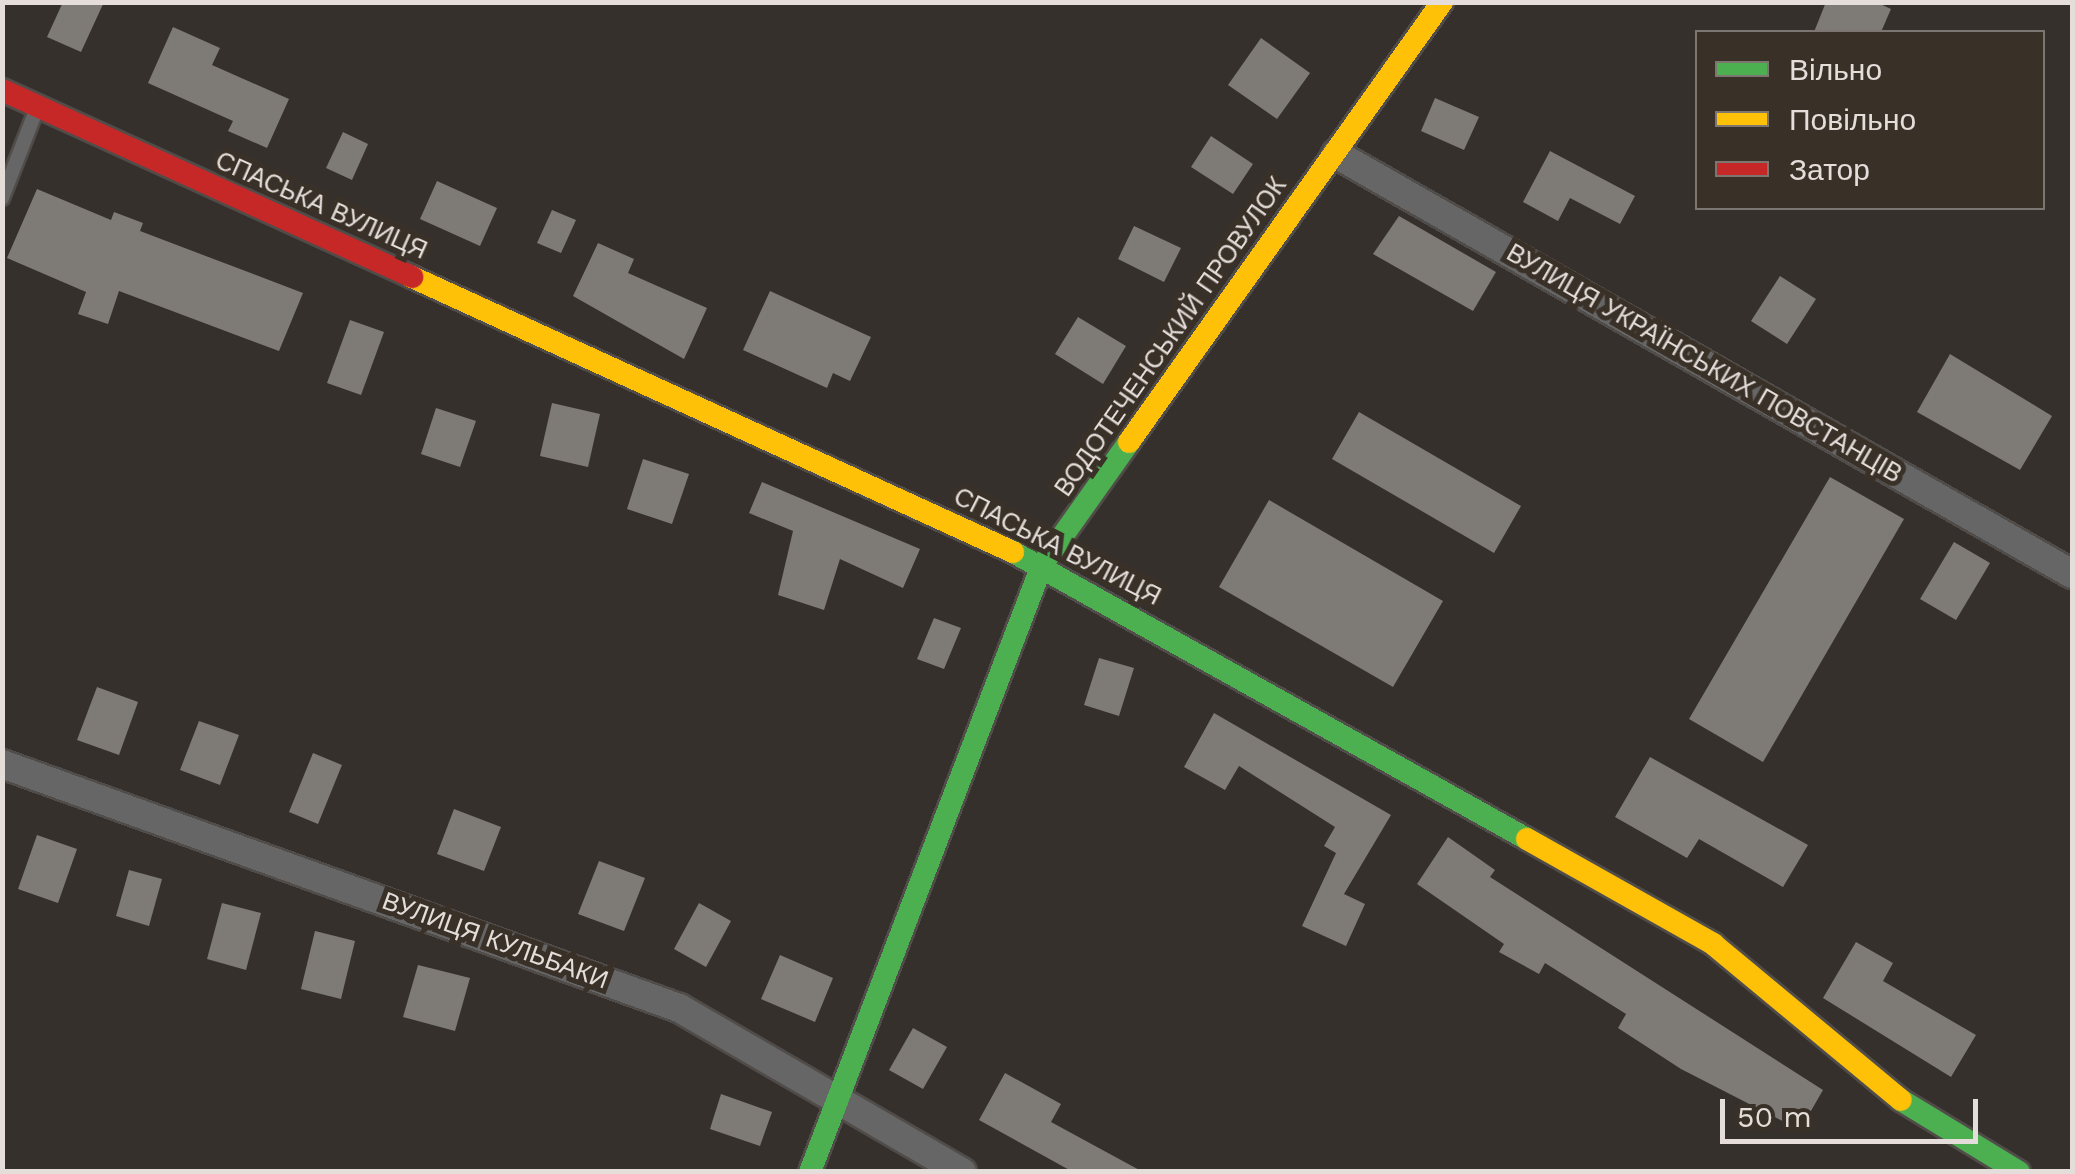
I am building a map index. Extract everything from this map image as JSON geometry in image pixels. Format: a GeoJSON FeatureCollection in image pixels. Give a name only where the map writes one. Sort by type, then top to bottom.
{"type":"FeatureCollection","features":[{"type":"Feature","properties":{"kind":"street","name":"ВОДОТЕЧЕНСЬКИЙ ПРОВУЛОК"},"geometry":{"type":"LineString","coordinates":[[810,1172],[1042,565],[1442,2]]}},
{"type":"Feature","properties":{"kind":"street","name":"СПАСЬКА ВУЛИЦЯ"},"geometry":{"type":"LineString","coordinates":[[2,90],[1042,565],[1713,944],[1870,1080],[2019,1172]]}},
{"type":"Feature","properties":{"kind":"street","name":"ВУЛИЦЯ УКРАЇНСЬКИХ ПОВСТАНЦІВ"},"geometry":{"type":"LineString","coordinates":[[1336,154],[2072,574]]}},
{"type":"Feature","properties":{"kind":"street","name":"ВУЛИЦЯ КУЛЬБАКИ"},"geometry":{"type":"LineString","coordinates":[[2,764],[679,1008],[839,1094],[962,1172]]}},
{"type":"Feature","properties":{"kind":"lane"},"geometry":{"type":"LineString","coordinates":[[2,198],[37,107]]}},
{"type":"Feature","properties":{"kind":"building"},"geometry":{"type":"Polygon","coordinates":[[[63,2],[104,2],[81,52],[47,37],[63,2]]]}},
{"type":"Feature","properties":{"kind":"building"},"geometry":{"type":"Polygon","coordinates":[[[1826,2],[1876,2],[1891,9],[1882,30],[1815,30],[1826,2]]]}},
{"type":"Feature","properties":{"kind":"building"},"geometry":{"type":"Polygon","coordinates":[[[173,27],[220,48],[212,65],[289,99],[267,148],[228,131],[233,121],[148,83],[173,27]]]}},
{"type":"Feature","properties":{"kind":"building"},"geometry":{"type":"Polygon","coordinates":[[[1261,38],[1310,73],[1277,119],[1228,85],[1261,38]]]}},
{"type":"Feature","properties":{"kind":"building"},"geometry":{"type":"Polygon","coordinates":[[[1435,98],[1479,117],[1464,150],[1421,131],[1435,98]]]}},
{"type":"Feature","properties":{"kind":"building"},"geometry":{"type":"Polygon","coordinates":[[[343,132],[368,144],[352,180],[326,168],[343,132]]]}},
{"type":"Feature","properties":{"kind":"building"},"geometry":{"type":"Polygon","coordinates":[[[1211,136],[1253,164],[1233,194],[1191,167],[1211,136]]]}},
{"type":"Feature","properties":{"kind":"building"},"geometry":{"type":"Polygon","coordinates":[[[1550,151],[1635,196],[1620,224],[1570,198],[1558,221],[1523,202],[1550,151]]]}},
{"type":"Feature","properties":{"kind":"building"},"geometry":{"type":"Polygon","coordinates":[[[437,181],[497,208],[480,246],[420,219],[437,181]]]}},
{"type":"Feature","properties":{"kind":"building"},"geometry":{"type":"Polygon","coordinates":[[[37,189],[111,220],[114,212],[143,223],[140,231],[303,293],[279,351],[119,291],[108,324],[78,314],[86,292],[7,258],[37,189]]]}},
{"type":"Feature","properties":{"kind":"building"},"geometry":{"type":"Polygon","coordinates":[[[552,210],[576,220],[561,253],[537,243],[552,210]]]}},
{"type":"Feature","properties":{"kind":"building"},"geometry":{"type":"Polygon","coordinates":[[[1399,216],[1496,272],[1473,311],[1373,254],[1399,216]]]}},
{"type":"Feature","properties":{"kind":"building"},"geometry":{"type":"Polygon","coordinates":[[[1134,226],[1181,248],[1164,282],[1118,259],[1134,226]]]}},
{"type":"Feature","properties":{"kind":"building"},"geometry":{"type":"Polygon","coordinates":[[[598,243],[634,259],[628,273],[707,308],[684,359],[573,296],[598,243]]]}},
{"type":"Feature","properties":{"kind":"building"},"geometry":{"type":"Polygon","coordinates":[[[1780,276],[1816,299],[1787,344],[1751,321],[1780,276]]]}},
{"type":"Feature","properties":{"kind":"building"},"geometry":{"type":"Polygon","coordinates":[[[770,291],[871,337],[850,381],[833,373],[827,388],[743,350],[770,291]]]}},
{"type":"Feature","properties":{"kind":"building"},"geometry":{"type":"Polygon","coordinates":[[[1078,317],[1126,346],[1103,384],[1055,354],[1078,317]]]}},
{"type":"Feature","properties":{"kind":"building"},"geometry":{"type":"Polygon","coordinates":[[[350,320],[384,332],[361,395],[327,383],[350,320]]]}},
{"type":"Feature","properties":{"kind":"building"},"geometry":{"type":"Polygon","coordinates":[[[1950,354],[2052,416],[2020,470],[1917,412],[1950,354]]]}},
{"type":"Feature","properties":{"kind":"building"},"geometry":{"type":"Polygon","coordinates":[[[552,403],[600,414],[588,467],[540,456],[552,403]]]}},
{"type":"Feature","properties":{"kind":"building"},"geometry":{"type":"Polygon","coordinates":[[[436,408],[476,421],[460,467],[421,454],[436,408]]]}},
{"type":"Feature","properties":{"kind":"building"},"geometry":{"type":"Polygon","coordinates":[[[1359,412],[1521,506],[1494,553],[1332,459],[1359,412]]]}},
{"type":"Feature","properties":{"kind":"building"},"geometry":{"type":"Polygon","coordinates":[[[643,459],[689,474],[672,524],[627,509],[643,459]]]}},
{"type":"Feature","properties":{"kind":"building"},"geometry":{"type":"Polygon","coordinates":[[[1830,477],[1904,519],[1763,762],[1689,719],[1830,477]]]}},
{"type":"Feature","properties":{"kind":"building"},"geometry":{"type":"Polygon","coordinates":[[[762,482],[920,549],[903,588],[840,559],[824,610],[778,595],[793,531],[749,513],[762,482]]]}},
{"type":"Feature","properties":{"kind":"building"},"geometry":{"type":"Polygon","coordinates":[[[1269,500],[1443,601],[1393,687],[1219,587],[1269,500]]]}},
{"type":"Feature","properties":{"kind":"building"},"geometry":{"type":"Polygon","coordinates":[[[1954,542],[1990,563],[1956,620],[1920,599],[1954,542]]]}},
{"type":"Feature","properties":{"kind":"building"},"geometry":{"type":"Polygon","coordinates":[[[934,618],[961,628],[944,669],[917,659],[934,618]]]}},
{"type":"Feature","properties":{"kind":"building"},"geometry":{"type":"Polygon","coordinates":[[[1099,658],[1134,668],[1119,716],[1084,705],[1099,658]]]}},
{"type":"Feature","properties":{"kind":"building"},"geometry":{"type":"Polygon","coordinates":[[[97,687],[138,702],[119,755],[77,740],[97,687]]]}},
{"type":"Feature","properties":{"kind":"building"},"geometry":{"type":"Polygon","coordinates":[[[1214,713],[1391,815],[1344,894],[1365,904],[1346,946],[1302,926],[1336,853],[1324,846],[1335,827],[1239,766],[1225,790],[1184,767],[1214,713]]]}},
{"type":"Feature","properties":{"kind":"building"},"geometry":{"type":"Polygon","coordinates":[[[199,721],[239,735],[220,785],[180,770],[199,721]]]}},
{"type":"Feature","properties":{"kind":"building"},"geometry":{"type":"Polygon","coordinates":[[[313,753],[342,765],[318,824],[289,812],[313,753]]]}},
{"type":"Feature","properties":{"kind":"building"},"geometry":{"type":"Polygon","coordinates":[[[1650,757],[1808,845],[1783,887],[1699,839],[1687,858],[1615,817],[1650,757]]]}},
{"type":"Feature","properties":{"kind":"building"},"geometry":{"type":"Polygon","coordinates":[[[454,809],[501,827],[484,871],[437,854],[454,809]]]}},
{"type":"Feature","properties":{"kind":"building"},"geometry":{"type":"Polygon","coordinates":[[[37,835],[77,849],[58,903],[18,889],[37,835]]]}},
{"type":"Feature","properties":{"kind":"building"},"geometry":{"type":"Polygon","coordinates":[[[1448,837],[1495,870],[1490,877],[1823,1090],[1800,1130],[1681,1069],[1618,1028],[1626,1014],[1545,963],[1539,974],[1499,952],[1504,944],[1417,884],[1448,837]]]}},
{"type":"Feature","properties":{"kind":"building"},"geometry":{"type":"Polygon","coordinates":[[[599,861],[645,878],[624,931],[578,914],[599,861]]]}},
{"type":"Feature","properties":{"kind":"building"},"geometry":{"type":"Polygon","coordinates":[[[129,870],[162,879],[149,926],[116,916],[129,870]]]}},
{"type":"Feature","properties":{"kind":"building"},"geometry":{"type":"Polygon","coordinates":[[[222,903],[261,913],[246,970],[207,959],[222,903]]]}},
{"type":"Feature","properties":{"kind":"building"},"geometry":{"type":"Polygon","coordinates":[[[699,903],[731,921],[706,967],[674,949],[699,903]]]}},
{"type":"Feature","properties":{"kind":"building"},"geometry":{"type":"Polygon","coordinates":[[[315,931],[355,941],[341,999],[301,989],[315,931]]]}},
{"type":"Feature","properties":{"kind":"building"},"geometry":{"type":"Polygon","coordinates":[[[1856,942],[1893,963],[1883,981],[1976,1035],[1951,1077],[1823,998],[1856,942]]]}},
{"type":"Feature","properties":{"kind":"building"},"geometry":{"type":"Polygon","coordinates":[[[780,955],[833,978],[815,1022],[761,999],[780,955]]]}},
{"type":"Feature","properties":{"kind":"building"},"geometry":{"type":"Polygon","coordinates":[[[418,965],[470,978],[455,1031],[403,1017],[418,965]]]}},
{"type":"Feature","properties":{"kind":"building"},"geometry":{"type":"Polygon","coordinates":[[[913,1028],[947,1047],[923,1089],[889,1070],[913,1028]]]}},
{"type":"Feature","properties":{"kind":"building"},"geometry":{"type":"Polygon","coordinates":[[[1005,1073],[1061,1104],[1051,1122],[1143,1172],[1073,1172],[979,1120],[1005,1073]]]}},
{"type":"Feature","properties":{"kind":"building"},"geometry":{"type":"Polygon","coordinates":[[[721,1094],[772,1112],[760,1146],[710,1129],[721,1094]]]}},
{"type":"Feature","properties":{"kind":"traffic: fast"},"geometry":{"type":"LineString","coordinates":[[810,1172],[1042,565],[1129,442]]}},
{"type":"Feature","properties":{"kind":"traffic: fast"},"geometry":{"type":"LineString","coordinates":[[1013,552],[1527,839]]}},
{"type":"Feature","properties":{"kind":"traffic: fast"},"geometry":{"type":"LineString","coordinates":[[1901,1100],[2019,1172]]}},
{"type":"Feature","properties":{"kind":"traffic: slow"},"geometry":{"type":"LineString","coordinates":[[1129,442],[1442,2]]}},
{"type":"Feature","properties":{"kind":"traffic: slow"},"geometry":{"type":"LineString","coordinates":[[412,277],[1013,552]]}},
{"type":"Feature","properties":{"kind":"traffic: slow"},"geometry":{"type":"LineString","coordinates":[[1527,839],[1713,944],[1901,1100]]}},
{"type":"Feature","properties":{"kind":"traffic: jam"},"geometry":{"type":"LineString","coordinates":[[2,90],[412,277]]}}]}
